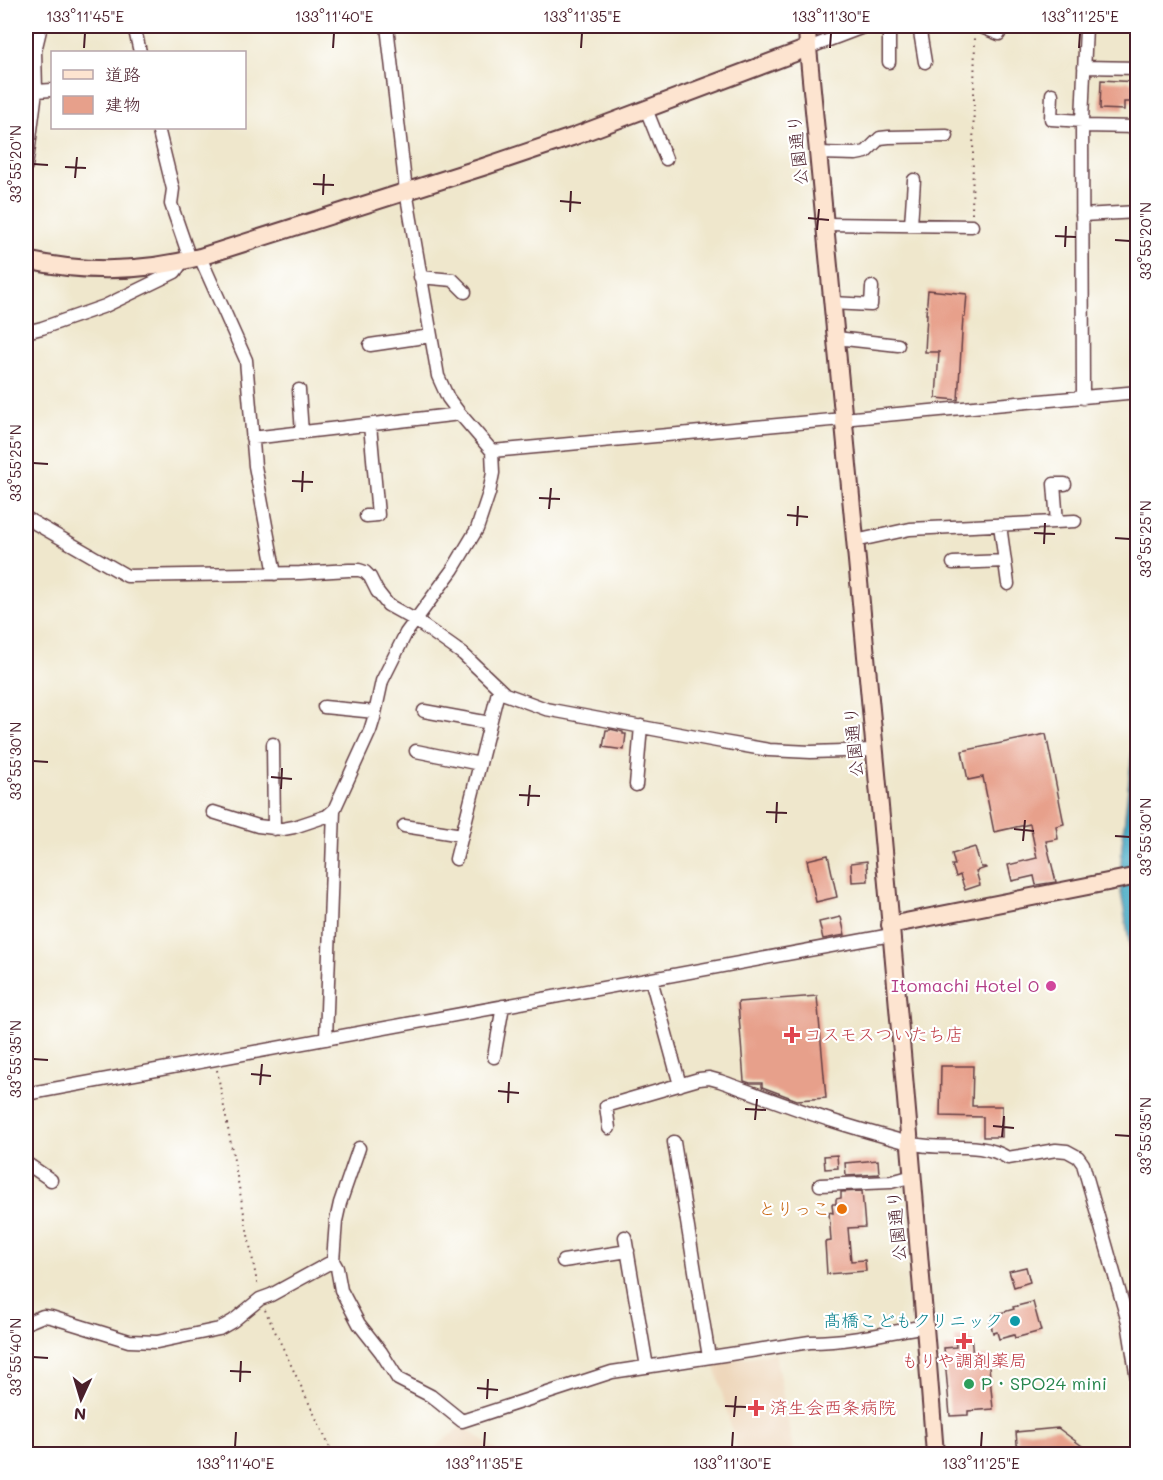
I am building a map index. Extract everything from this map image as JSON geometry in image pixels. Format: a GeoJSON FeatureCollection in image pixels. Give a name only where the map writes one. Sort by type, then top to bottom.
{"type":"FeatureCollection","features":[{"type":"Feature","properties":{"kind":"street"},"geometry":{"type":"LineString","coordinates":[[26,166],[36,91],[35,51],[41,26]]}},
{"type":"Feature","properties":{"kind":"street"},"geometry":{"type":"LineString","coordinates":[[134,26],[140,51]]}},
{"type":"Feature","properties":{"kind":"street"},"geometry":{"type":"LineString","coordinates":[[326,1039],[334,810],[363,748],[374,718],[382,681],[406,633],[453,568],[477,529],[493,473],[492,451],[448,398],[438,375],[406,191],[387,26]]}},
{"type":"Feature","properties":{"kind":"street","name":"公園通り"},"geometry":{"type":"LineString","coordinates":[[807,26],[891,930],[935,1455]]}},
{"type":"Feature","properties":{"kind":"street"},"geometry":{"type":"LineString","coordinates":[[26,260],[92,269],[146,267],[191,259],[561,141],[866,26]]}},
{"type":"Feature","properties":{"kind":"street"},"geometry":{"type":"LineString","coordinates":[[889,26],[889,62]]}},
{"type":"Feature","properties":{"kind":"street"},"geometry":{"type":"LineString","coordinates":[[919,26],[925,62]]}},
{"type":"Feature","properties":{"kind":"street"},"geometry":{"type":"LineString","coordinates":[[979,26],[999,34]]}},
{"type":"Feature","properties":{"kind":"street"},"geometry":{"type":"LineString","coordinates":[[1083,398],[1082,123],[1086,26]]}},
{"type":"Feature","properties":{"kind":"street"},"geometry":{"type":"LineString","coordinates":[[1084,67],[1137,68]]}},
{"type":"Feature","properties":{"kind":"street"},"geometry":{"type":"LineString","coordinates":[[36,91],[51,90]]}},
{"type":"Feature","properties":{"kind":"street"},"geometry":{"type":"LineString","coordinates":[[1053,94],[1051,119],[1137,127]]}},
{"type":"Feature","properties":{"kind":"street"},"geometry":{"type":"LineString","coordinates":[[646,109],[666,159]]}},
{"type":"Feature","properties":{"kind":"street"},"geometry":{"type":"LineString","coordinates":[[158,129],[173,189],[171,204],[191,259],[246,360],[255,466],[275,574]]}},
{"type":"Feature","properties":{"kind":"street"},"geometry":{"type":"LineString","coordinates":[[818,153],[866,152],[879,138],[889,136],[947,136]]}},
{"type":"Feature","properties":{"kind":"street"},"geometry":{"type":"LineString","coordinates":[[911,225],[914,180]]}},
{"type":"Feature","properties":{"kind":"street"},"geometry":{"type":"LineString","coordinates":[[1082,215],[1137,212]]}},
{"type":"Feature","properties":{"kind":"street"},"geometry":{"type":"LineString","coordinates":[[825,224],[972,226]]}},
{"type":"Feature","properties":{"kind":"street"},"geometry":{"type":"LineString","coordinates":[[26,332],[105,306],[175,272],[191,259]]}},
{"type":"Feature","properties":{"kind":"street"},"geometry":{"type":"LineString","coordinates":[[420,278],[453,280],[465,291]]}},
{"type":"Feature","properties":{"kind":"street"},"geometry":{"type":"LineString","coordinates":[[832,303],[871,305],[872,287]]}},
{"type":"Feature","properties":{"kind":"street"},"geometry":{"type":"LineString","coordinates":[[370,345],[431,336]]}},
{"type":"Feature","properties":{"kind":"street"},"geometry":{"type":"LineString","coordinates":[[836,338],[898,345]]}},
{"type":"Feature","properties":{"kind":"street"},"geometry":{"type":"LineString","coordinates":[[299,390],[302,433]]}},
{"type":"Feature","properties":{"kind":"street"},"geometry":{"type":"LineString","coordinates":[[492,451],[1137,392]]}},
{"type":"Feature","properties":{"kind":"street"},"geometry":{"type":"LineString","coordinates":[[252,438],[460,414]]}},
{"type":"Feature","properties":{"kind":"street"},"geometry":{"type":"LineString","coordinates":[[366,516],[378,514],[370,425]]}},
{"type":"Feature","properties":{"kind":"street"},"geometry":{"type":"LineString","coordinates":[[1058,522],[1054,484],[1065,484]]}},
{"type":"Feature","properties":{"kind":"street"},"geometry":{"type":"LineString","coordinates":[[26,518],[127,576],[275,574],[349,570],[365,572],[388,605],[415,620],[463,654],[505,694],[546,709],[769,750],[811,752],[874,750]]}},
{"type":"Feature","properties":{"kind":"street"},"geometry":{"type":"LineString","coordinates":[[855,541],[910,529],[1075,521]]}},
{"type":"Feature","properties":{"kind":"street"},"geometry":{"type":"LineString","coordinates":[[1000,525],[1008,584]]}},
{"type":"Feature","properties":{"kind":"street"},"geometry":{"type":"LineString","coordinates":[[953,563],[1005,561]]}},
{"type":"Feature","properties":{"kind":"street"},"geometry":{"type":"LineString","coordinates":[[456,859],[499,688]]}},
{"type":"Feature","properties":{"kind":"street"},"geometry":{"type":"LineString","coordinates":[[324,707],[375,712]]}},
{"type":"Feature","properties":{"kind":"street"},"geometry":{"type":"LineString","coordinates":[[424,711],[490,723]]}},
{"type":"Feature","properties":{"kind":"street"},"geometry":{"type":"LineString","coordinates":[[636,785],[641,726]]}},
{"type":"Feature","properties":{"kind":"street"},"geometry":{"type":"LineString","coordinates":[[273,744],[274,829]]}},
{"type":"Feature","properties":{"kind":"street"},"geometry":{"type":"LineString","coordinates":[[416,751],[480,764]]}},
{"type":"Feature","properties":{"kind":"street"},"geometry":{"type":"LineString","coordinates":[[213,812],[258,826],[283,829],[327,816],[334,810]]}},
{"type":"Feature","properties":{"kind":"street"},"geometry":{"type":"LineString","coordinates":[[404,826],[462,835]]}},
{"type":"Feature","properties":{"kind":"street"},"geometry":{"type":"LineString","coordinates":[[26,1094],[651,979],[891,930],[1137,876]]}},
{"type":"Feature","properties":{"kind":"street"},"geometry":{"type":"LineString","coordinates":[[651,979],[680,1085]]}},
{"type":"Feature","properties":{"kind":"street"},"geometry":{"type":"LineString","coordinates":[[494,1057],[503,1006]]}},
{"type":"Feature","properties":{"kind":"street"},"geometry":{"type":"LineString","coordinates":[[609,1128],[606,1106],[709,1078],[833,1121],[910,1143],[925,1146],[975,1147],[999,1153],[1008,1158],[1056,1150],[1067,1151],[1078,1157],[1083,1164],[1092,1191],[1128,1322],[1137,1385]]}},
{"type":"Feature","properties":{"kind":"street"},"geometry":{"type":"LineString","coordinates":[[674,1142],[709,1357]]}},
{"type":"Feature","properties":{"kind":"street"},"geometry":{"type":"LineString","coordinates":[[359,1148],[336,1221],[333,1261],[337,1268],[341,1290],[359,1324],[398,1379],[431,1396],[462,1421],[612,1372],[925,1326]]}},
{"type":"Feature","properties":{"kind":"street"},"geometry":{"type":"LineString","coordinates":[[26,1163],[51,1180]]}},
{"type":"Feature","properties":{"kind":"street"},"geometry":{"type":"LineString","coordinates":[[820,1185],[891,1182],[913,1176]]}},
{"type":"Feature","properties":{"kind":"street"},"geometry":{"type":"LineString","coordinates":[[626,1237],[647,1367]]}},
{"type":"Feature","properties":{"kind":"street"},"geometry":{"type":"LineString","coordinates":[[563,1261],[628,1251]]}},
{"type":"Feature","properties":{"kind":"street"},"geometry":{"type":"LineString","coordinates":[[26,1323],[43,1316],[51,1317],[129,1341],[157,1342],[219,1329],[233,1321],[260,1299],[333,1261]]}},
{"type":"Feature","properties":{"kind":"path"},"geometry":{"type":"LineString","coordinates":[[972,226],[975,32],[979,26]]}},
{"type":"Feature","properties":{"kind":"path"},"geometry":{"type":"LineString","coordinates":[[215,1059],[260,1299],[333,1455]]}},
{"type":"Feature","properties":{"kind":"shaded area","name":"済生会西条病院"},"geometry":{"type":"Polygon","coordinates":[[[775,1353],[794,1454],[738,1454],[714,1362],[775,1353]]]}},
{"type":"Feature","properties":{"kind":"shaded area"},"geometry":{"type":"Polygon","coordinates":[[[463,1425],[500,1454],[427,1454],[463,1425]]]}},
{"type":"Feature","properties":{"kind":"water"},"geometry":{"type":"Polygon","coordinates":[[[1137,707],[1137,988],[1120,886],[1122,845],[1137,707]]]}},
{"type":"Feature","properties":{"kind":"building"},"geometry":{"type":"Polygon","coordinates":[[[1101,80],[1137,82],[1137,102],[1124,102],[1124,110],[1100,109],[1101,80]]]}},
{"type":"Feature","properties":{"kind":"building"},"geometry":{"type":"Polygon","coordinates":[[[928,290],[967,294],[965,317],[963,317],[958,400],[936,398],[939,352],[925,352],[928,290]]]}},
{"type":"Feature","properties":{"kind":"building"},"geometry":{"type":"Polygon","coordinates":[[[606,730],[626,734],[624,750],[603,747],[606,730]]]}},
{"type":"Feature","properties":{"kind":"building"},"geometry":{"type":"Polygon","coordinates":[[[1046,734],[1064,824],[1056,826],[1058,839],[1046,841],[1056,882],[1036,885],[1034,876],[1012,881],[1008,865],[1037,858],[1030,824],[994,832],[983,777],[968,780],[962,751],[1046,734]]]}},
{"type":"Feature","properties":{"kind":"building"},"geometry":{"type":"Polygon","coordinates":[[[975,847],[981,867],[986,868],[976,871],[980,885],[965,890],[960,875],[956,877],[952,865],[955,865],[952,854],[975,847]]]}},
{"type":"Feature","properties":{"kind":"building"},"geometry":{"type":"Polygon","coordinates":[[[828,855],[837,897],[816,902],[807,860],[828,855]]]}},
{"type":"Feature","properties":{"kind":"building"},"geometry":{"type":"Polygon","coordinates":[[[867,861],[868,881],[852,882],[851,863],[867,861]]]}},
{"type":"Feature","properties":{"kind":"building"},"geometry":{"type":"Polygon","coordinates":[[[841,917],[845,935],[823,939],[819,922],[841,917]]]}},
{"type":"Feature","properties":{"kind":"building"},"geometry":{"type":"Polygon","coordinates":[[[817,996],[826,1098],[797,1100],[762,1087],[762,1083],[744,1081],[738,1002],[817,996]]]}},
{"type":"Feature","properties":{"kind":"building"},"geometry":{"type":"Polygon","coordinates":[[[941,1066],[973,1066],[972,1106],[1002,1106],[1002,1137],[983,1137],[983,1117],[940,1116],[941,1066]]]}},
{"type":"Feature","properties":{"kind":"building"},"geometry":{"type":"Polygon","coordinates":[[[837,1155],[838,1168],[825,1169],[824,1156],[837,1155]]]}},
{"type":"Feature","properties":{"kind":"building"},"geometry":{"type":"Polygon","coordinates":[[[878,1160],[879,1174],[846,1176],[845,1163],[878,1160]]]}},
{"type":"Feature","properties":{"kind":"building"},"geometry":{"type":"Polygon","coordinates":[[[862,1191],[865,1227],[848,1228],[851,1261],[865,1260],[866,1271],[827,1274],[825,1242],[831,1241],[829,1212],[833,1213],[832,1204],[836,1204],[836,1199],[841,1198],[841,1192],[862,1191]]]}},
{"type":"Feature","properties":{"kind":"building"},"geometry":{"type":"Polygon","coordinates":[[[1026,1267],[1030,1282],[1014,1287],[1009,1271],[1026,1267]]]}},
{"type":"Feature","properties":{"kind":"building","name":"髙橋こどもクリニック"},"geometry":{"type":"Polygon","coordinates":[[[1033,1302],[1041,1331],[1015,1338],[1014,1335],[999,1339],[997,1332],[993,1333],[990,1321],[994,1320],[993,1315],[1033,1302]]]}},
{"type":"Feature","properties":{"kind":"building","name":"P・SPO24 mini"},"geometry":{"type":"Polygon","coordinates":[[[971,1336],[973,1357],[988,1356],[993,1409],[968,1411],[968,1415],[950,1416],[944,1348],[956,1347],[955,1338],[971,1336]]]}},
{"type":"Feature","properties":{"kind":"building"},"geometry":{"type":"Polygon","coordinates":[[[1058,1428],[1094,1455],[1018,1455],[1016,1432],[1058,1428]]]}},
{"type":"Feature","properties":{"kind":"place","name":"Itomachi Hotel 0"},"geometry":{"type":"Point","coordinates":[1051,986]}},
{"type":"Feature","properties":{"kind":"place","name":"コスモスついたち店"},"geometry":{"type":"Point","coordinates":[792,1035]}},
{"type":"Feature","properties":{"kind":"place","name":"とりっこ"},"geometry":{"type":"Point","coordinates":[842,1209]}},
{"type":"Feature","properties":{"kind":"place","name":"髙橋こどもクリニック"},"geometry":{"type":"Point","coordinates":[1015,1321]}},
{"type":"Feature","properties":{"kind":"place","name":"もりや調剤薬局"},"geometry":{"type":"Point","coordinates":[964,1341]}},
{"type":"Feature","properties":{"kind":"place","name":"P・SPO24 mini"},"geometry":{"type":"Point","coordinates":[969,1384]}},
{"type":"Feature","properties":{"kind":"place","name":"済生会西条病院"},"geometry":{"type":"Point","coordinates":[756,1408]}}]}
